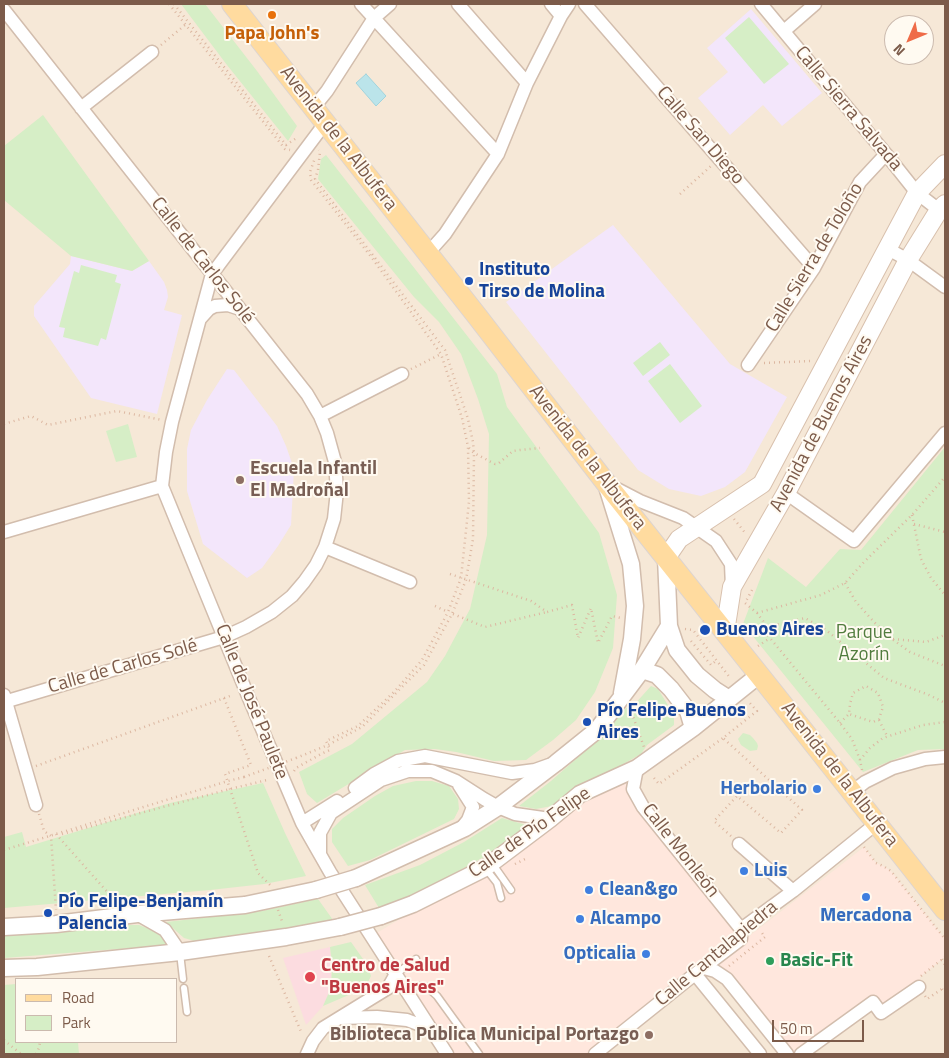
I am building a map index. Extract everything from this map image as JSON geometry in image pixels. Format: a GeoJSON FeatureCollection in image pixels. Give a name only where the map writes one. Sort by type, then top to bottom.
{"type":"FeatureCollection","features":[{"type":"Feature","properties":{"kind":"main road","name":"Avenida de la Albufera"},"geometry":{"type":"LineString","coordinates":[[232,4],[606,483],[945,910]]}},
{"type":"Feature","properties":{"kind":"main road","name":"Avenida de Buenos Aires"},"geometry":{"type":"LineString","coordinates":[[666,558],[679,539],[762,484],[917,193],[945,164]]}},
{"type":"Feature","properties":{"kind":"main road","name":"Avenida de Buenos Aires"},"geometry":{"type":"LineString","coordinates":[[725,632],[732,587],[786,493],[908,260],[942,207]]}},
{"type":"Feature","properties":{"kind":"street"},"geometry":{"type":"LineString","coordinates":[[361,4],[498,154]]}},
{"type":"Feature","properties":{"kind":"street","name":"Calle de José Paulete"},"geometry":{"type":"LineString","coordinates":[[390,4],[374,18],[327,91],[320,115],[212,274],[172,422],[162,486],[302,823],[370,937],[447,1054]]}},
{"type":"Feature","properties":{"kind":"street"},"geometry":{"type":"LineString","coordinates":[[458,4],[527,83]]}},
{"type":"Feature","properties":{"kind":"street"},"geometry":{"type":"LineString","coordinates":[[551,4],[562,16]]}},
{"type":"Feature","properties":{"kind":"street"},"geometry":{"type":"LineString","coordinates":[[428,253],[445,234],[498,154],[527,83],[570,4]]}},
{"type":"Feature","properties":{"kind":"street","name":"Calle San Diego"},"geometry":{"type":"LineString","coordinates":[[585,4],[814,268]]}},
{"type":"Feature","properties":{"kind":"street","name":"Calle Sierra Salvada"},"geometry":{"type":"LineString","coordinates":[[761,4],[917,193],[942,207]]}},
{"type":"Feature","properties":{"kind":"street"},"geometry":{"type":"LineString","coordinates":[[784,31],[815,4]]}},
{"type":"Feature","properties":{"kind":"street","name":"Calle de Carlos Solé"},"geometry":{"type":"LineString","coordinates":[[4,10],[306,394],[320,416],[327,433],[335,462],[337,491],[334,519],[325,547],[316,565],[292,596],[272,612],[224,637],[4,699]]}},
{"type":"Feature","properties":{"kind":"street"},"geometry":{"type":"LineString","coordinates":[[81,108],[152,52]]}},
{"type":"Feature","properties":{"kind":"street","name":"Calle Sierra de Toloño"},"geometry":{"type":"LineString","coordinates":[[748,366],[814,268],[860,182],[886,154]]}},
{"type":"Feature","properties":{"kind":"street"},"geometry":{"type":"LineString","coordinates":[[888,249],[908,260],[945,287]]}},
{"type":"Feature","properties":{"kind":"street"},"geometry":{"type":"LineString","coordinates":[[200,319],[209,308],[216,306],[228,305],[240,309]]}},
{"type":"Feature","properties":{"kind":"street"},"geometry":{"type":"LineString","coordinates":[[320,416],[402,374]]}},
{"type":"Feature","properties":{"kind":"street"},"geometry":{"type":"LineString","coordinates":[[786,493],[854,541],[945,433]]}},
{"type":"Feature","properties":{"kind":"street"},"geometry":{"type":"LineString","coordinates":[[606,483],[631,564],[635,606],[624,702]]}},
{"type":"Feature","properties":{"kind":"street","name":"Avenida de Buenos Aires"},"geometry":{"type":"LineString","coordinates":[[606,483],[640,501],[683,518],[716,542],[731,564],[732,587]]}},
{"type":"Feature","properties":{"kind":"street"},"geometry":{"type":"LineString","coordinates":[[4,532],[162,486]]}},
{"type":"Feature","properties":{"kind":"street"},"geometry":{"type":"LineString","coordinates":[[325,547],[410,582]]}},
{"type":"Feature","properties":{"kind":"street"},"geometry":{"type":"LineString","coordinates":[[666,558],[669,626],[677,650],[696,675],[715,690],[734,694]]}},
{"type":"Feature","properties":{"kind":"street"},"geometry":{"type":"LineString","coordinates":[[4,927],[56,924],[132,914],[245,904],[316,890],[356,878],[459,831],[498,807],[597,730],[624,702],[669,626]]}},
{"type":"Feature","properties":{"kind":"street"},"geometry":{"type":"LineString","coordinates":[[642,670],[657,675],[671,689],[688,711],[694,728]]}},
{"type":"Feature","properties":{"kind":"street","name":"Calle de Pío Felipe"},"geometry":{"type":"LineString","coordinates":[[4,968],[180,952],[286,936],[340,927],[381,916],[413,904],[489,865],[580,794],[637,768],[694,728],[759,675]]}},
{"type":"Feature","properties":{"kind":"street"},"geometry":{"type":"LineString","coordinates":[[4,699],[36,805]]}},
{"type":"Feature","properties":{"kind":"street"},"geometry":{"type":"LineString","coordinates":[[302,823],[374,774],[398,761],[425,756],[512,774],[535,770],[556,763]]}},
{"type":"Feature","properties":{"kind":"street"},"geometry":{"type":"LineString","coordinates":[[852,792],[865,782],[893,768],[926,759],[945,758]]}},
{"type":"Feature","properties":{"kind":"street","name":"Calle Monleón"},"geometry":{"type":"LineString","coordinates":[[637,768],[633,789],[643,806],[742,929]]}},
{"type":"Feature","properties":{"kind":"street"},"geometry":{"type":"LineString","coordinates":[[320,856],[320,833],[331,813],[381,780],[408,771],[432,771],[456,781],[498,807],[515,814],[550,819]]}},
{"type":"Feature","properties":{"kind":"street"},"geometry":{"type":"LineString","coordinates":[[456,781],[473,807],[468,820],[459,831]]}},
{"type":"Feature","properties":{"kind":"street","name":"Calle Cantalapiedra"},"geometry":{"type":"LineString","coordinates":[[596,1054],[741,939],[742,929],[877,824]]}},
{"type":"Feature","properties":{"kind":"street","name":"Calle Cantalapiedra"},"geometry":{"type":"LineString","coordinates":[[739,844],[793,891]]}},
{"type":"Feature","properties":{"kind":"street"},"geometry":{"type":"LineString","coordinates":[[132,914],[165,930],[180,952]]}},
{"type":"Feature","properties":{"kind":"street"},"geometry":{"type":"LineString","coordinates":[[728,950],[722,961],[728,980]]}},
{"type":"Feature","properties":{"kind":"street"},"geometry":{"type":"LineString","coordinates":[[699,971],[715,971],[728,980],[787,1054]]}},
{"type":"Feature","properties":{"kind":"street"},"geometry":{"type":"LineString","coordinates":[[699,971],[760,1054]]}},
{"type":"Feature","properties":{"kind":"street"},"geometry":{"type":"LineString","coordinates":[[306,1054],[323,1028],[388,988],[396,974]]}},
{"type":"Feature","properties":{"kind":"street"},"geometry":{"type":"LineString","coordinates":[[801,1054],[873,1002],[881,1013],[919,987]]}},
{"type":"Feature","properties":{"kind":"street"},"geometry":{"type":"LineString","coordinates":[[338,1018],[377,1017],[407,1020],[431,1029]]}},
{"type":"Feature","properties":{"kind":"lane"},"geometry":{"type":"LineString","coordinates":[[489,865],[511,890]]}},
{"type":"Feature","properties":{"kind":"lane"},"geometry":{"type":"LineString","coordinates":[[489,865],[497,882],[501,898]]}},
{"type":"Feature","properties":{"kind":"lane"},"geometry":{"type":"LineString","coordinates":[[180,952],[180,966],[183,979]]}},
{"type":"Feature","properties":{"kind":"lane"},"geometry":{"type":"LineString","coordinates":[[396,974],[416,958]]}},
{"type":"Feature","properties":{"kind":"lane"},"geometry":{"type":"LineString","coordinates":[[406,989],[419,986],[427,987],[436,996],[479,1054]]}},
{"type":"Feature","properties":{"kind":"lane"},"geometry":{"type":"LineString","coordinates":[[184,988],[187,1012]]}},
{"type":"Feature","properties":{"kind":"path"},"geometry":{"type":"LineString","coordinates":[[170,4],[186,24],[188,22],[190,30],[285,149],[290,150]]}},
{"type":"Feature","properties":{"kind":"path"},"geometry":{"type":"LineString","coordinates":[[152,52],[186,24]]}},
{"type":"Feature","properties":{"kind":"path"},"geometry":{"type":"LineString","coordinates":[[296,768],[330,750],[326,741],[358,726],[395,690],[422,660],[448,612],[461,578],[469,502],[468,448],[462,418],[441,354],[372,258],[311,180],[310,172],[318,152]]}},
{"type":"Feature","properties":{"kind":"path"},"geometry":{"type":"LineString","coordinates":[[680,194],[720,159]]}},
{"type":"Feature","properties":{"kind":"path"},"geometry":{"type":"LineString","coordinates":[[402,374],[441,354]]}},
{"type":"Feature","properties":{"kind":"path"},"geometry":{"type":"LineString","coordinates":[[748,366],[768,362],[813,361]]}},
{"type":"Feature","properties":{"kind":"path"},"geometry":{"type":"LineString","coordinates":[[4,424],[31,416],[48,425],[116,411],[172,422]]}},
{"type":"Feature","properties":{"kind":"path"},"geometry":{"type":"LineString","coordinates":[[468,448],[495,464],[514,451],[540,448]]}},
{"type":"Feature","properties":{"kind":"path"},"geometry":{"type":"LineString","coordinates":[[757,612],[822,595],[845,583],[912,515],[945,477]]}},
{"type":"Feature","properties":{"kind":"path"},"geometry":{"type":"LineString","coordinates":[[912,515],[921,560],[931,578],[945,595]]}},
{"type":"Feature","properties":{"kind":"path"},"geometry":{"type":"LineString","coordinates":[[914,524],[945,532]]}},
{"type":"Feature","properties":{"kind":"path"},"geometry":{"type":"LineString","coordinates":[[450,574],[531,600],[547,612]]}},
{"type":"Feature","properties":{"kind":"path"},"geometry":{"type":"LineString","coordinates":[[845,583],[856,602],[892,639],[910,652],[945,666]]}},
{"type":"Feature","properties":{"kind":"path"},"geometry":{"type":"LineString","coordinates":[[752,590],[745,603],[757,612],[770,638],[852,739],[862,770]]}},
{"type":"Feature","properties":{"kind":"path"},"geometry":{"type":"LineString","coordinates":[[436,606],[485,627],[572,605],[578,638],[592,608],[598,643],[612,616],[634,622]]}},
{"type":"Feature","properties":{"kind":"path"},"geometry":{"type":"LineString","coordinates":[[764,628],[805,618],[826,630],[884,678],[945,703]]}},
{"type":"Feature","properties":{"kind":"path"},"geometry":{"type":"LineString","coordinates":[[892,639],[926,642],[945,635]]}},
{"type":"Feature","properties":{"kind":"path"},"geometry":{"type":"LineString","coordinates":[[758,646],[770,638]]}},
{"type":"Feature","properties":{"kind":"path"},"geometry":{"type":"LineString","coordinates":[[691,641],[711,665],[717,660]]}},
{"type":"Feature","properties":{"kind":"path"},"geometry":{"type":"LineString","coordinates":[[654,778],[659,784],[757,711],[734,694],[724,670]]}},
{"type":"Feature","properties":{"kind":"path"},"geometry":{"type":"LineString","coordinates":[[840,723],[849,714],[853,693],[866,686],[878,693],[883,707],[879,719],[887,736]]}},
{"type":"Feature","properties":{"kind":"path"},"geometry":{"type":"LineString","coordinates":[[26,770],[230,696]]}},
{"type":"Feature","properties":{"kind":"path"},"geometry":{"type":"LineString","coordinates":[[224,698],[251,765],[225,774],[258,873],[272,887]]}},
{"type":"Feature","properties":{"kind":"path"},"geometry":{"type":"LineString","coordinates":[[624,702],[645,749]]}},
{"type":"Feature","properties":{"kind":"path"},"geometry":{"type":"LineString","coordinates":[[849,714],[873,722],[879,719]]}},
{"type":"Feature","properties":{"kind":"path"},"geometry":{"type":"LineString","coordinates":[[860,760],[882,738],[923,725],[945,722]]}},
{"type":"Feature","properties":{"kind":"path"},"geometry":{"type":"LineString","coordinates":[[723,738],[802,810],[781,833],[737,796],[714,821],[739,844]]}},
{"type":"Feature","properties":{"kind":"path"},"geometry":{"type":"LineString","coordinates":[[4,850],[244,777],[296,758]]}},
{"type":"Feature","properties":{"kind":"path"},"geometry":{"type":"LineString","coordinates":[[56,834],[59,835],[268,780]]}},
{"type":"Feature","properties":{"kind":"path"},"geometry":{"type":"LineString","coordinates":[[36,805],[44,831],[51,836]]}},
{"type":"Feature","properties":{"kind":"path"},"geometry":{"type":"LineString","coordinates":[[56,834],[132,914]]}},
{"type":"Feature","properties":{"kind":"path"},"geometry":{"type":"LineString","coordinates":[[51,836],[56,924]]}},
{"type":"Feature","properties":{"kind":"path"},"geometry":{"type":"LineString","coordinates":[[858,838],[876,863],[891,871],[945,939]]}},
{"type":"Feature","properties":{"kind":"path"},"geometry":{"type":"LineString","coordinates":[[278,908],[283,926]]}},
{"type":"Feature","properties":{"kind":"path"},"geometry":{"type":"LineString","coordinates":[[269,956],[304,1038]]}},
{"type":"Feature","properties":{"kind":"path"},"geometry":{"type":"LineString","coordinates":[[945,957],[920,977],[919,987],[927,1000],[945,987]]}},
{"type":"Feature","properties":{"kind":"path"},"geometry":{"type":"LineString","coordinates":[[942,959],[945,964]]}},
{"type":"Feature","properties":{"kind":"path"},"geometry":{"type":"LineString","coordinates":[[942,989],[945,994]]}},
{"type":"Feature","properties":{"kind":"path"},"geometry":{"type":"LineString","coordinates":[[4,1040],[21,1054]]}},
{"type":"Feature","properties":{"kind":"shaded area"},"geometry":{"type":"Polygon","coordinates":[[[4,4],[945,4],[945,1054],[4,1054],[4,4]]]}},
{"type":"Feature","properties":{"kind":"shaded area"},"geometry":{"type":"Polygon","coordinates":[[[751,9],[822,93],[782,126],[763,105],[730,135],[698,98],[728,72],[707,48],[751,9]]]}},
{"type":"Feature","properties":{"kind":"shaded area"},"geometry":{"type":"Polygon","coordinates":[[[613,225],[730,364],[787,397],[745,472],[725,487],[701,496],[669,489],[638,470],[506,302],[613,225]]]}},
{"type":"Feature","properties":{"kind":"shaded area"},"geometry":{"type":"Polygon","coordinates":[[[71,256],[132,271],[149,261],[164,282],[167,290],[168,297],[164,310],[182,315],[157,414],[91,398],[34,316],[34,306],[70,264],[71,256]]]}},
{"type":"Feature","properties":{"kind":"shaded area","name":"Escuela Infantil El Madroñal"},"geometry":{"type":"Polygon","coordinates":[[[227,369],[234,370],[277,426],[294,469],[291,525],[262,568],[247,578],[203,544],[187,491],[187,449],[191,430],[227,369]]]}},
{"type":"Feature","properties":{"kind":"shaded area"},"geometry":{"type":"Polygon","coordinates":[[[637,768],[633,789],[741,939],[748,937],[864,847],[876,863],[891,871],[945,939],[945,957],[920,977],[919,987],[881,1013],[873,1002],[801,1054],[787,1054],[728,980],[704,968],[595,1054],[447,1054],[370,937],[485,868],[550,819],[637,768]]]}},
{"type":"Feature","properties":{"kind":"shaded area","name":"Centro de Salud \"Buenos Aires\""},"geometry":{"type":"Polygon","coordinates":[[[330,947],[332,965],[331,988],[323,1006],[306,1025],[283,958],[330,947]]]}},
{"type":"Feature","properties":{"kind":"green space"},"geometry":{"type":"Polygon","coordinates":[[[181,4],[205,4],[297,126],[288,141],[227,65],[181,4]]]}},
{"type":"Feature","properties":{"kind":"green space"},"geometry":{"type":"Polygon","coordinates":[[[749,17],[789,64],[764,84],[725,38],[749,17]]]}},
{"type":"Feature","properties":{"kind":"green space"},"geometry":{"type":"Polygon","coordinates":[[[43,115],[149,261],[132,271],[71,256],[4,200],[4,146],[43,115]]]}},
{"type":"Feature","properties":{"kind":"green space"},"geometry":{"type":"Polygon","coordinates":[[[326,155],[497,374],[507,407],[599,533],[617,595],[613,648],[595,692],[576,720],[526,760],[494,761],[435,749],[405,750],[317,803],[307,794],[299,772],[352,744],[427,682],[445,656],[470,609],[487,535],[489,434],[461,354],[439,322],[414,297],[318,179],[321,159],[326,155]]]}},
{"type":"Feature","properties":{"kind":"green space"},"geometry":{"type":"Polygon","coordinates":[[[81,265],[117,275],[115,282],[121,284],[106,340],[101,338],[98,346],[63,337],[65,328],[59,327],[74,271],[79,273],[81,265]]]}},
{"type":"Feature","properties":{"kind":"green space"},"geometry":{"type":"Polygon","coordinates":[[[660,342],[670,355],[643,376],[633,363],[660,342]]]}},
{"type":"Feature","properties":{"kind":"green space"},"geometry":{"type":"Polygon","coordinates":[[[670,364],[702,406],[680,423],[648,381],[670,364]]]}},
{"type":"Feature","properties":{"kind":"green space"},"geometry":{"type":"Polygon","coordinates":[[[128,424],[137,457],[116,462],[106,431],[128,424]]]}},
{"type":"Feature","properties":{"kind":"green space","name":"Parque Azorín"},"geometry":{"type":"Polygon","coordinates":[[[945,447],[945,749],[918,750],[863,772],[743,624],[768,558],[806,587],[840,549],[861,550],[945,447]]]}},
{"type":"Feature","properties":{"kind":"green space"},"geometry":{"type":"Polygon","coordinates":[[[651,686],[658,689],[674,715],[674,725],[647,745],[641,754],[579,789],[561,802],[536,809],[519,806],[592,745],[626,708],[633,706],[651,686]]]}},
{"type":"Feature","properties":{"kind":"green space"},"geometry":{"type":"Polygon","coordinates":[[[743,733],[753,738],[758,746],[757,750],[750,751],[741,745],[738,739],[743,733]]]}},
{"type":"Feature","properties":{"kind":"green space"},"geometry":{"type":"Polygon","coordinates":[[[416,781],[432,781],[449,786],[458,799],[459,809],[454,819],[370,860],[348,866],[332,842],[332,829],[343,818],[375,796],[393,786],[416,781]]]}},
{"type":"Feature","properties":{"kind":"green space"},"geometry":{"type":"Polygon","coordinates":[[[263,783],[306,876],[264,884],[210,890],[4,908],[4,837],[22,832],[26,847],[170,803],[263,783]]]}},
{"type":"Feature","properties":{"kind":"green space"},"geometry":{"type":"Polygon","coordinates":[[[502,818],[530,826],[482,858],[437,883],[379,908],[365,885],[420,865],[464,842],[502,818]]]}},
{"type":"Feature","properties":{"kind":"green space"},"geometry":{"type":"Polygon","coordinates":[[[318,899],[333,920],[198,942],[184,938],[166,922],[262,911],[318,899]]]}},
{"type":"Feature","properties":{"kind":"green space"},"geometry":{"type":"Polygon","coordinates":[[[139,925],[161,934],[169,945],[4,958],[4,936],[139,925]]]}},
{"type":"Feature","properties":{"kind":"green space"},"geometry":{"type":"Polygon","coordinates":[[[351,942],[368,966],[371,976],[365,988],[323,1006],[331,988],[332,965],[330,947],[351,942]]]}},
{"type":"Feature","properties":{"kind":"green space"},"geometry":{"type":"Polygon","coordinates":[[[15,984],[15,1043],[78,1043],[79,1054],[4,1054],[4,985],[15,984]]]}},
{"type":"Feature","properties":{"kind":"water"},"geometry":{"type":"Polygon","coordinates":[[[366,74],[386,96],[376,106],[356,83],[366,74]]]}},
{"type":"Feature","properties":{"kind":"place","name":"Papa John's"},"geometry":{"type":"Point","coordinates":[272,15]}},
{"type":"Feature","properties":{"kind":"place","name":"Instituto Tirso de Molina"},"geometry":{"type":"Point","coordinates":[469,281]}},
{"type":"Feature","properties":{"kind":"place","name":"Escuela Infantil El Madroñal"},"geometry":{"type":"Point","coordinates":[240,480]}},
{"type":"Feature","properties":{"kind":"place","name":"Buenos Aires"},"geometry":{"type":"Point","coordinates":[705,630]}},
{"type":"Feature","properties":{"kind":"place","name":"Pío Felipe-Buenos Aires"},"geometry":{"type":"Point","coordinates":[587,722]}},
{"type":"Feature","properties":{"kind":"place","name":"Herbolario"},"geometry":{"type":"Point","coordinates":[817,789]}},
{"type":"Feature","properties":{"kind":"place","name":"Luis"},"geometry":{"type":"Point","coordinates":[744,871]}},
{"type":"Feature","properties":{"kind":"place","name":"Clean&go"},"geometry":{"type":"Point","coordinates":[589,890]}},
{"type":"Feature","properties":{"kind":"place","name":"Mercadona"},"geometry":{"type":"Point","coordinates":[866,897]}},
{"type":"Feature","properties":{"kind":"place","name":"Pío Felipe-Benjamín Palencia"},"geometry":{"type":"Point","coordinates":[48,913]}},
{"type":"Feature","properties":{"kind":"place","name":"Alcampo"},"geometry":{"type":"Point","coordinates":[580,919]}},
{"type":"Feature","properties":{"kind":"place","name":"Opticalia"},"geometry":{"type":"Point","coordinates":[646,954]}},
{"type":"Feature","properties":{"kind":"place","name":"Basic-Fit"},"geometry":{"type":"Point","coordinates":[770,961]}},
{"type":"Feature","properties":{"kind":"place","name":"Centro de Salud \"Buenos Aires\""},"geometry":{"type":"Point","coordinates":[310,977]}},
{"type":"Feature","properties":{"kind":"place","name":"Biblioteca Pública Municipal Portazgo"},"geometry":{"type":"Point","coordinates":[649,1035]}}]}
